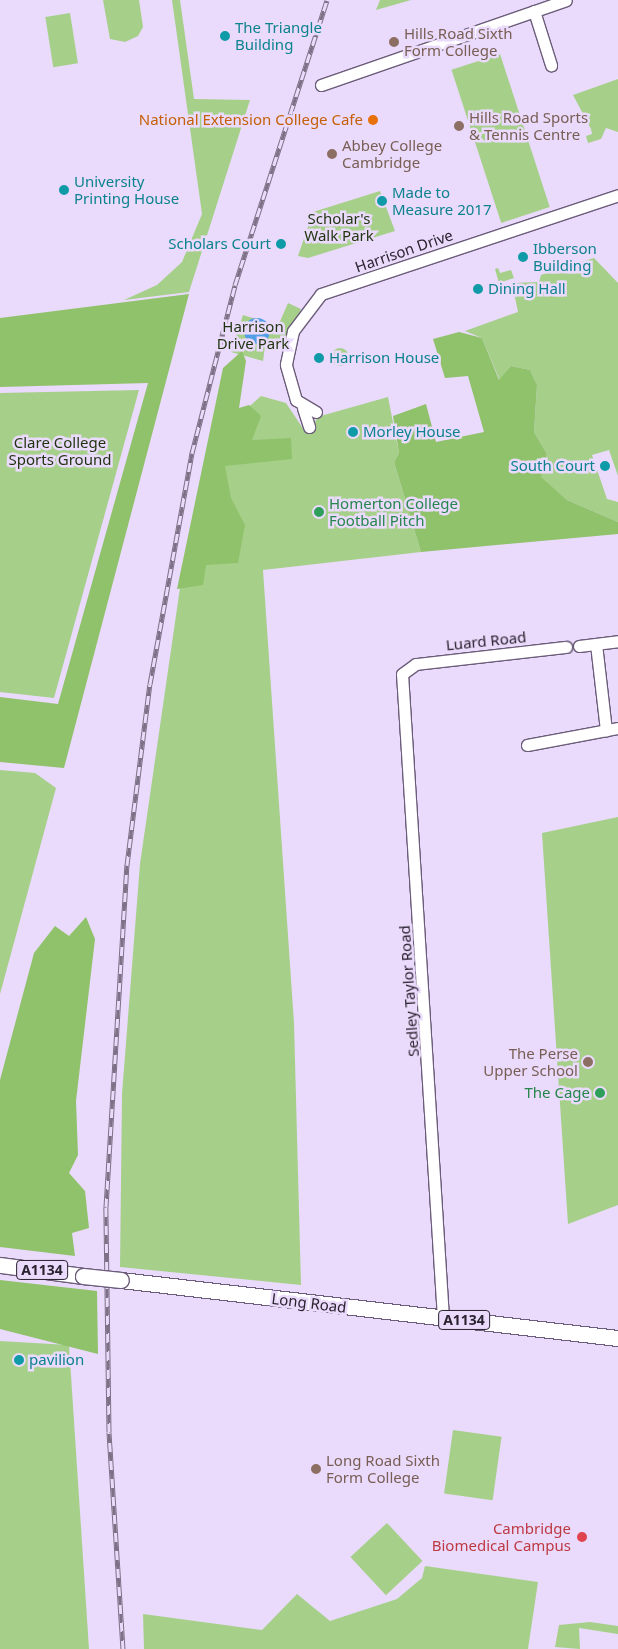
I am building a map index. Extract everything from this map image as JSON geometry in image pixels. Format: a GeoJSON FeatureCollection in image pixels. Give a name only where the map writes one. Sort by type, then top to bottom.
{"type":"FeatureCollection","features":[{"type":"Feature","properties":{"kind":"main road","name":"Long Road"},"geometry":{"type":"LineString","coordinates":[[0,1265],[618,1338]]}},
{"type":"Feature","properties":{"kind":"street"},"geometry":{"type":"LineString","coordinates":[[321,84],[566,0]]}},
{"type":"Feature","properties":{"kind":"street"},"geometry":{"type":"LineString","coordinates":[[534,11],[551,65]]}},
{"type":"Feature","properties":{"kind":"street","name":"Harrison Drive"},"geometry":{"type":"LineString","coordinates":[[309,427],[303,408],[289,383],[289,342],[302,315],[321,294],[618,195]]}},
{"type":"Feature","properties":{"kind":"street"},"geometry":{"type":"LineString","coordinates":[[303,408],[316,412]]}},
{"type":"Feature","properties":{"kind":"street"},"geometry":{"type":"LineString","coordinates":[[579,646],[618,642]]}},
{"type":"Feature","properties":{"kind":"street"},"geometry":{"type":"LineString","coordinates":[[596,644],[606,730]]}},
{"type":"Feature","properties":{"kind":"street","name":"Luard Road"},"geometry":{"type":"LineString","coordinates":[[410,666],[566,647]]}},
{"type":"Feature","properties":{"kind":"street","name":"Sedley Taylor Road"},"geometry":{"type":"LineString","coordinates":[[410,666],[402,679],[443,1318]]}},
{"type":"Feature","properties":{"kind":"street"},"geometry":{"type":"LineString","coordinates":[[527,745],[618,728]]}},
{"type":"Feature","properties":{"kind":"green space"},"geometry":{"type":"Polygon","coordinates":[[[103,0],[139,0],[143,27],[138,36],[125,42],[110,39],[103,0]]]}},
{"type":"Feature","properties":{"kind":"green space"},"geometry":{"type":"Polygon","coordinates":[[[172,0],[180,0],[194,99],[250,100],[189,292],[124,300],[157,285],[182,262],[202,214],[172,0]]]}},
{"type":"Feature","properties":{"kind":"green space"},"geometry":{"type":"Polygon","coordinates":[[[380,0],[411,0],[376,10],[380,0]]]}},
{"type":"Feature","properties":{"kind":"green space"},"geometry":{"type":"Polygon","coordinates":[[[70,13],[78,63],[53,67],[45,17],[70,13]]]}},
{"type":"Feature","properties":{"kind":"green space"},"geometry":{"type":"Polygon","coordinates":[[[500,54],[550,207],[501,223],[451,70],[500,54]]]}},
{"type":"Feature","properties":{"kind":"green space"},"geometry":{"type":"Polygon","coordinates":[[[618,79],[618,132],[606,128],[601,139],[588,143],[586,136],[592,134],[591,129],[573,95],[618,79]]]}},
{"type":"Feature","properties":{"kind":"green space","name":"Scholar's Walk Park"},"geometry":{"type":"Polygon","coordinates":[[[380,191],[395,231],[308,258],[298,256],[313,212],[380,191]]]}},
{"type":"Feature","properties":{"kind":"green space"},"geometry":{"type":"Polygon","coordinates":[[[594,258],[618,283],[618,476],[609,450],[592,455],[607,499],[618,502],[618,522],[567,500],[540,477],[547,454],[534,432],[537,385],[530,370],[511,366],[500,381],[482,338],[465,331],[518,312],[512,283],[539,282],[541,275],[594,258]]]}},
{"type":"Feature","properties":{"kind":"green space"},"geometry":{"type":"Polygon","coordinates":[[[498,268],[500,273],[511,270],[514,278],[499,283],[495,269],[498,268]]]}},
{"type":"Feature","properties":{"kind":"green space"},"geometry":{"type":"Polygon","coordinates":[[[189,294],[64,768],[0,762],[0,697],[58,704],[148,383],[0,387],[0,318],[189,294]]]}},
{"type":"Feature","properties":{"kind":"green space","name":"Harrison Drive Park"},"geometry":{"type":"Polygon","coordinates":[[[288,303],[301,309],[283,347],[265,346],[263,361],[231,352],[243,315],[278,326],[288,303]]]}},
{"type":"Feature","properties":{"kind":"green space"},"geometry":{"type":"Polygon","coordinates":[[[459,332],[482,338],[499,380],[511,366],[530,370],[537,385],[534,432],[547,454],[541,477],[567,500],[618,522],[618,534],[421,552],[394,462],[399,453],[393,416],[426,404],[436,442],[484,432],[468,376],[445,378],[433,339],[459,332]]]}},
{"type":"Feature","properties":{"kind":"green space"},"geometry":{"type":"Polygon","coordinates":[[[340,348],[346,351],[349,357],[346,363],[340,366],[334,363],[331,357],[334,351],[340,348]]]}},
{"type":"Feature","properties":{"kind":"green space"},"geometry":{"type":"Polygon","coordinates":[[[242,351],[246,361],[239,408],[249,405],[261,416],[252,440],[291,438],[292,459],[225,466],[231,498],[245,525],[238,563],[206,565],[203,585],[177,589],[223,368],[242,351]]]}},
{"type":"Feature","properties":{"kind":"green space","name":"Clare College Sports Ground"},"geometry":{"type":"Polygon","coordinates":[[[139,390],[54,698],[0,692],[0,393],[139,390]]]}},
{"type":"Feature","properties":{"kind":"green space"},"geometry":{"type":"Polygon","coordinates":[[[261,396],[286,403],[306,433],[312,431],[317,417],[388,397],[399,453],[394,462],[421,552],[263,570],[294,1023],[301,1285],[120,1267],[122,1094],[140,864],[182,574],[243,412],[261,396]]]}},
{"type":"Feature","properties":{"kind":"green space"},"geometry":{"type":"Polygon","coordinates":[[[0,770],[35,773],[56,788],[0,994],[0,770]]]}},
{"type":"Feature","properties":{"kind":"green space","name":"The Perse Upper School"},"geometry":{"type":"Polygon","coordinates":[[[618,817],[618,1205],[568,1224],[542,833],[618,817]]]}},
{"type":"Feature","properties":{"kind":"green space"},"geometry":{"type":"Polygon","coordinates":[[[86,917],[95,939],[76,1101],[78,1155],[69,1173],[85,1191],[89,1228],[72,1233],[75,1256],[0,1247],[0,1080],[34,953],[55,926],[69,936],[86,917]]]}},
{"type":"Feature","properties":{"kind":"green space"},"geometry":{"type":"Polygon","coordinates":[[[0,1280],[97,1291],[98,1354],[0,1329],[0,1280]]]}},
{"type":"Feature","properties":{"kind":"green space"},"geometry":{"type":"Polygon","coordinates":[[[0,1341],[69,1345],[89,1649],[0,1649],[0,1341]]]}},
{"type":"Feature","properties":{"kind":"green space"},"geometry":{"type":"Polygon","coordinates":[[[453,1430],[502,1437],[493,1500],[444,1493],[453,1430]]]}},
{"type":"Feature","properties":{"kind":"green space"},"geometry":{"type":"Polygon","coordinates":[[[387,1523],[422,1561],[386,1595],[350,1557],[387,1523]]]}},
{"type":"Feature","properties":{"kind":"green space"},"geometry":{"type":"Polygon","coordinates":[[[425,1566],[538,1582],[528,1649],[144,1649],[143,1614],[262,1630],[297,1594],[330,1621],[397,1599],[422,1578],[425,1566]]]}},
{"type":"Feature","properties":{"kind":"green space"},"geometry":{"type":"Polygon","coordinates":[[[590,1622],[618,1626],[618,1634],[579,1628],[580,1649],[555,1647],[559,1625],[590,1622]]]}},
{"type":"Feature","properties":{"kind":"water"},"geometry":{"type":"Polygon","coordinates":[[[257,318],[266,322],[270,331],[266,340],[257,344],[248,340],[244,331],[248,322],[257,318]]]}},
{"type":"Feature","properties":{"kind":"railway"},"geometry":{"type":"LineString","coordinates":[[123,1649],[109,1432],[106,1207],[127,865],[150,684],[192,453],[235,285],[327,0]]}},
{"type":"Feature","properties":{"kind":"place","name":"The Triangle Building"},"geometry":{"type":"Point","coordinates":[225,36]}},
{"type":"Feature","properties":{"kind":"place","name":"Hills Road Sixth Form College"},"geometry":{"type":"Point","coordinates":[394,42]}},
{"type":"Feature","properties":{"kind":"place","name":"National Extension College Cafe"},"geometry":{"type":"Point","coordinates":[373,120]}},
{"type":"Feature","properties":{"kind":"place","name":"Hills Road Sports & Tennis Centre"},"geometry":{"type":"Point","coordinates":[459,126]}},
{"type":"Feature","properties":{"kind":"place","name":"Abbey College Cambridge"},"geometry":{"type":"Point","coordinates":[332,154]}},
{"type":"Feature","properties":{"kind":"place","name":"University Printing House"},"geometry":{"type":"Point","coordinates":[64,190]}},
{"type":"Feature","properties":{"kind":"place","name":"Made to Measure 2017"},"geometry":{"type":"Point","coordinates":[382,201]}},
{"type":"Feature","properties":{"kind":"place","name":"Scholars Court"},"geometry":{"type":"Point","coordinates":[281,244]}},
{"type":"Feature","properties":{"kind":"place","name":"Ibberson Building"},"geometry":{"type":"Point","coordinates":[523,257]}},
{"type":"Feature","properties":{"kind":"place","name":"Dining Hall"},"geometry":{"type":"Point","coordinates":[478,289]}},
{"type":"Feature","properties":{"kind":"place","name":"Harrison House"},"geometry":{"type":"Point","coordinates":[319,358]}},
{"type":"Feature","properties":{"kind":"place","name":"Morley House"},"geometry":{"type":"Point","coordinates":[353,432]}},
{"type":"Feature","properties":{"kind":"place","name":"South Court"},"geometry":{"type":"Point","coordinates":[605,466]}},
{"type":"Feature","properties":{"kind":"place","name":"Homerton College Football Pitch"},"geometry":{"type":"Point","coordinates":[319,512]}},
{"type":"Feature","properties":{"kind":"place","name":"The Perse Upper School"},"geometry":{"type":"Point","coordinates":[588,1062]}},
{"type":"Feature","properties":{"kind":"place","name":"The Cage"},"geometry":{"type":"Point","coordinates":[600,1093]}},
{"type":"Feature","properties":{"kind":"place","name":"pavilion"},"geometry":{"type":"Point","coordinates":[19,1360]}},
{"type":"Feature","properties":{"kind":"place","name":"Long Road Sixth Form College"},"geometry":{"type":"Point","coordinates":[316,1469]}},
{"type":"Feature","properties":{"kind":"place","name":"Cambridge Biomedical Campus"},"geometry":{"type":"Point","coordinates":[582,1537]}}]}
